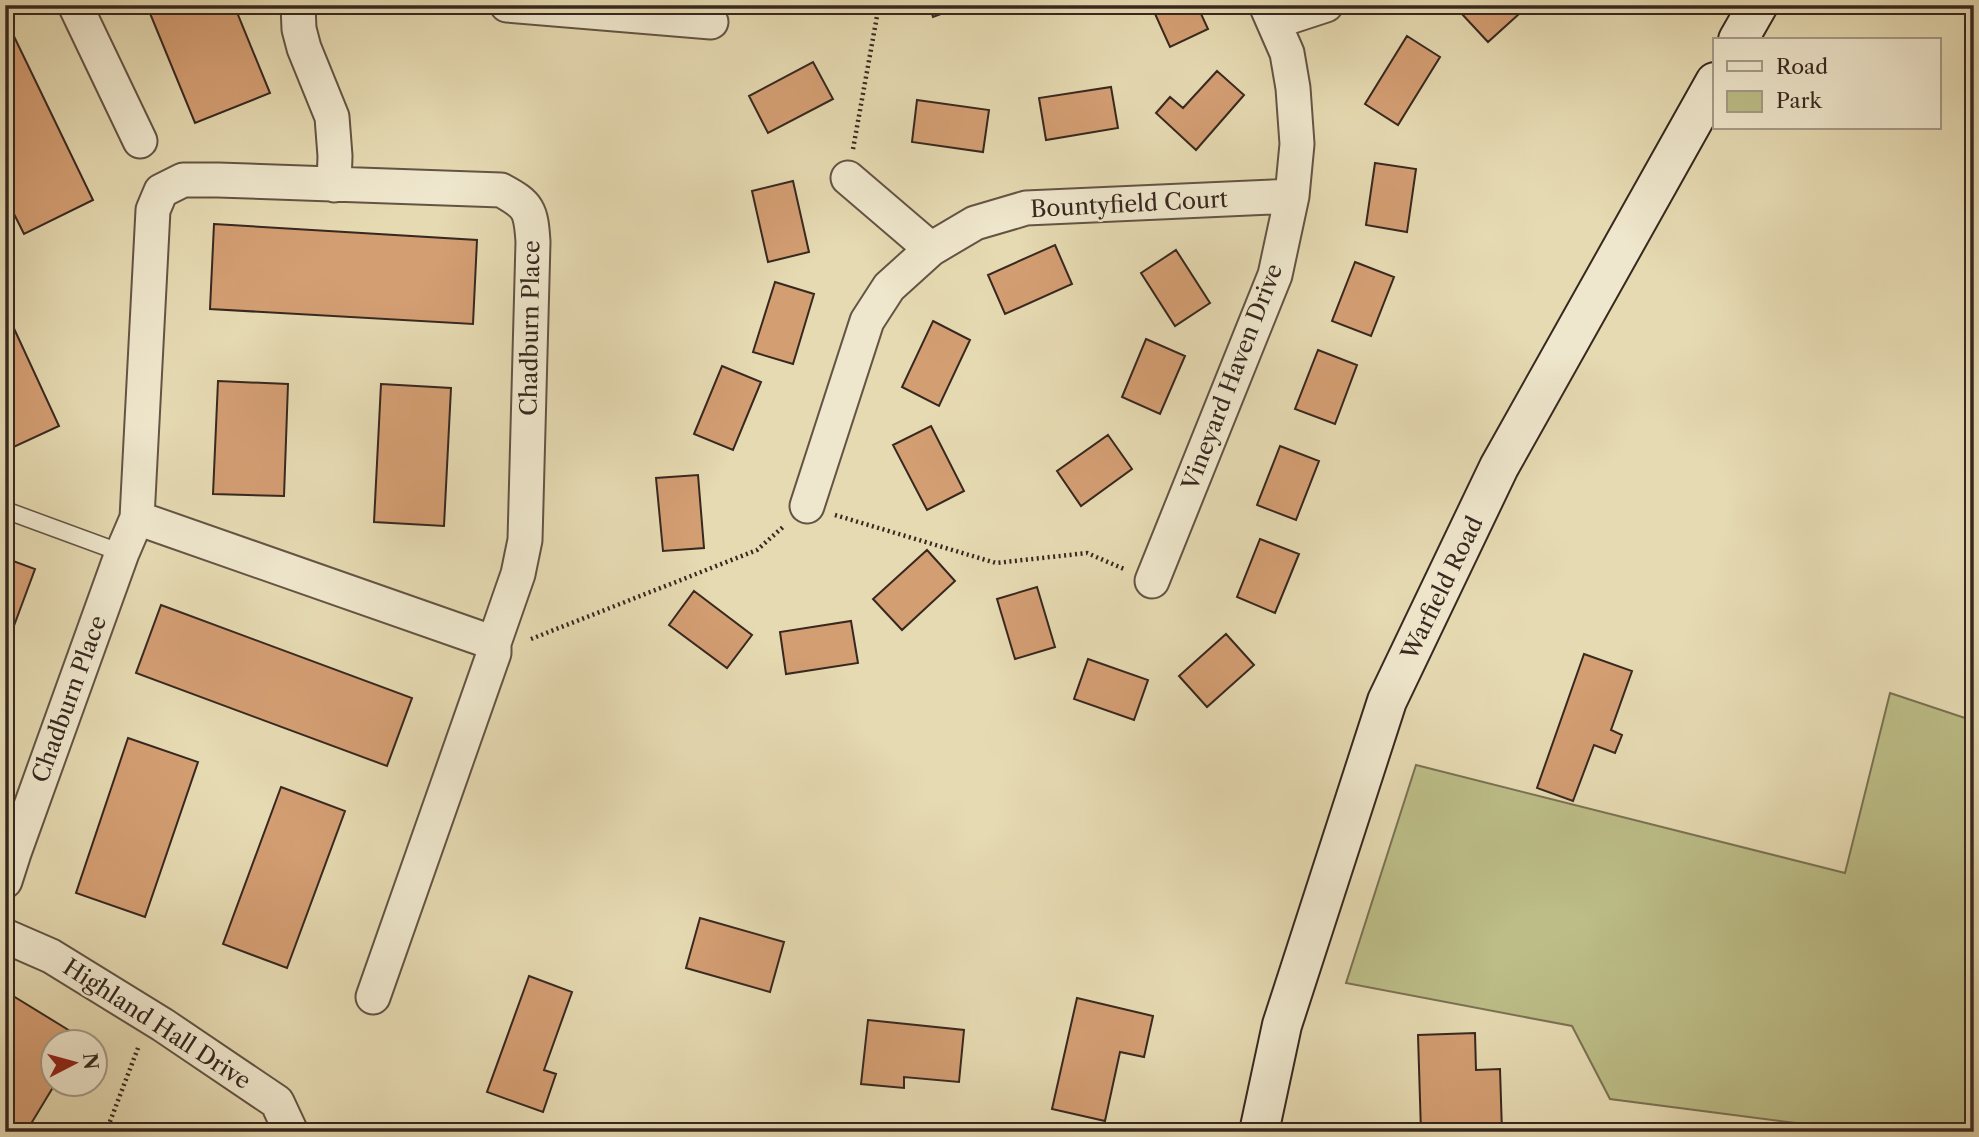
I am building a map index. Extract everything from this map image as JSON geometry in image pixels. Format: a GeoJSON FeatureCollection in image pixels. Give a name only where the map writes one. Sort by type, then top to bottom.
{"type":"FeatureCollection","features":[{"type":"Feature","properties":{"kind":"street"},"geometry":{"type":"LineString","coordinates":[[75,5],[140,141]]}},
{"type":"Feature","properties":{"kind":"street"},"geometry":{"type":"LineString","coordinates":[[298,5],[299,29],[304,48],[332,117],[334,185]]}},
{"type":"Feature","properties":{"kind":"street"},"geometry":{"type":"LineString","coordinates":[[507,5],[711,22]]}},
{"type":"Feature","properties":{"kind":"street"},"geometry":{"type":"LineString","coordinates":[[1270,13],[1326,5]]}},
{"type":"Feature","properties":{"kind":"street"},"geometry":{"type":"LineString","coordinates":[[1739,38],[1758,5]]}},
{"type":"Feature","properties":{"kind":"street","name":"Vineyard Haven Drive"},"geometry":{"type":"LineString","coordinates":[[1152,581],[1275,275],[1292,196],[1297,144],[1293,88],[1287,53],[1270,13]]}},
{"type":"Feature","properties":{"kind":"street","name":"Warfield Road"},"geometry":{"type":"LineString","coordinates":[[1259,1132],[1282,1025],[1387,701],[1499,467],[1713,86]]}},
{"type":"Feature","properties":{"kind":"street"},"geometry":{"type":"LineString","coordinates":[[848,178],[931,249]]}},
{"type":"Feature","properties":{"kind":"street","name":"Chadburn Place"},"geometry":{"type":"LineString","coordinates":[[8,861],[137,518],[153,210],[161,191],[183,180],[501,190],[521,201],[532,220],[525,540],[518,574],[494,648],[373,997]]}},
{"type":"Feature","properties":{"kind":"street","name":"Bountyfield Court"},"geometry":{"type":"LineString","coordinates":[[807,506],[867,320],[889,288],[931,249],[975,223],[1026,208],[1292,196]]}},
{"type":"Feature","properties":{"kind":"street"},"geometry":{"type":"LineString","coordinates":[[137,518],[494,648]]}},
{"type":"Feature","properties":{"kind":"street","name":"Highland Hall Drive"},"geometry":{"type":"LineString","coordinates":[[5,936],[51,956],[150,1017],[277,1102],[291,1132]]}},
{"type":"Feature","properties":{"kind":"lane"},"geometry":{"type":"LineString","coordinates":[[5,510],[122,553]]}},
{"type":"Feature","properties":{"kind":"path"},"geometry":{"type":"LineString","coordinates":[[848,178],[879,5]]}},
{"type":"Feature","properties":{"kind":"path"},"geometry":{"type":"LineString","coordinates":[[494,648],[757,550],[807,506],[996,563],[1087,553],[1152,581]]}},
{"type":"Feature","properties":{"kind":"path"},"geometry":{"type":"LineString","coordinates":[[106,1132],[150,1017]]}},
{"type":"Feature","properties":{"kind":"green space"},"geometry":{"type":"Polygon","coordinates":[[[1890,693],[1974,721],[1974,1132],[1864,1132],[1610,1099],[1572,1026],[1346,983],[1416,765],[1845,873],[1890,693]]]}},
{"type":"Feature","properties":{"kind":"building"},"geometry":{"type":"Polygon","coordinates":[[[234,5],[270,93],[195,123],[147,6],[234,5]]]}},
{"type":"Feature","properties":{"kind":"building"},"geometry":{"type":"Polygon","coordinates":[[[929,5],[965,5],[933,17],[929,5]]]}},
{"type":"Feature","properties":{"kind":"building"},"geometry":{"type":"Polygon","coordinates":[[[1151,5],[1197,5],[1208,29],[1170,47],[1151,5]]]}},
{"type":"Feature","properties":{"kind":"building"},"geometry":{"type":"Polygon","coordinates":[[[1470,5],[1529,5],[1488,42],[1461,13],[1470,5]]]}},
{"type":"Feature","properties":{"kind":"building"},"geometry":{"type":"Polygon","coordinates":[[[8,24],[93,200],[24,234],[5,196],[5,26],[8,24]]]}},
{"type":"Feature","properties":{"kind":"building"},"geometry":{"type":"Polygon","coordinates":[[[1407,36],[1440,57],[1398,125],[1365,104],[1407,36]]]}},
{"type":"Feature","properties":{"kind":"building"},"geometry":{"type":"Polygon","coordinates":[[[813,62],[833,99],[768,133],[749,96],[813,62]]]}},
{"type":"Feature","properties":{"kind":"building"},"geometry":{"type":"Polygon","coordinates":[[[1217,71],[1244,95],[1196,150],[1156,113],[1170,97],[1183,108],[1217,71]]]}},
{"type":"Feature","properties":{"kind":"building"},"geometry":{"type":"Polygon","coordinates":[[[1111,87],[1118,128],[1046,140],[1039,98],[1111,87]]]}},
{"type":"Feature","properties":{"kind":"building"},"geometry":{"type":"Polygon","coordinates":[[[917,100],[989,110],[983,152],[912,142],[917,100]]]}},
{"type":"Feature","properties":{"kind":"building"},"geometry":{"type":"Polygon","coordinates":[[[1375,163],[1416,169],[1407,232],[1366,225],[1375,163]]]}},
{"type":"Feature","properties":{"kind":"building"},"geometry":{"type":"Polygon","coordinates":[[[793,181],[809,252],[768,262],[752,191],[793,181]]]}},
{"type":"Feature","properties":{"kind":"building"},"geometry":{"type":"Polygon","coordinates":[[[214,224],[477,240],[473,324],[210,309],[214,224]]]}},
{"type":"Feature","properties":{"kind":"building"},"geometry":{"type":"Polygon","coordinates":[[[1055,245],[1072,284],[1005,314],[988,275],[1055,245]]]}},
{"type":"Feature","properties":{"kind":"building"},"geometry":{"type":"Polygon","coordinates":[[[1176,250],[1210,303],[1175,326],[1141,273],[1176,250]]]}},
{"type":"Feature","properties":{"kind":"building"},"geometry":{"type":"Polygon","coordinates":[[[1355,262],[1394,277],[1371,336],[1332,321],[1355,262]]]}},
{"type":"Feature","properties":{"kind":"building"},"geometry":{"type":"Polygon","coordinates":[[[775,282],[814,294],[793,364],[753,352],[775,282]]]}},
{"type":"Feature","properties":{"kind":"building"},"geometry":{"type":"Polygon","coordinates":[[[5,309],[59,426],[5,451],[5,309]]]}},
{"type":"Feature","properties":{"kind":"building"},"geometry":{"type":"Polygon","coordinates":[[[933,321],[970,340],[939,406],[902,387],[933,321]]]}},
{"type":"Feature","properties":{"kind":"building"},"geometry":{"type":"Polygon","coordinates":[[[1146,339],[1185,356],[1160,414],[1122,397],[1146,339]]]}},
{"type":"Feature","properties":{"kind":"building"},"geometry":{"type":"Polygon","coordinates":[[[1318,350],[1357,365],[1335,424],[1295,409],[1318,350]]]}},
{"type":"Feature","properties":{"kind":"building"},"geometry":{"type":"Polygon","coordinates":[[[722,366],[761,382],[733,450],[694,434],[722,366]]]}},
{"type":"Feature","properties":{"kind":"building"},"geometry":{"type":"Polygon","coordinates":[[[218,381],[288,384],[284,496],[213,494],[218,381]]]}},
{"type":"Feature","properties":{"kind":"building"},"geometry":{"type":"Polygon","coordinates":[[[381,384],[451,388],[444,526],[374,522],[381,384]]]}},
{"type":"Feature","properties":{"kind":"building"},"geometry":{"type":"Polygon","coordinates":[[[931,426],[964,491],[927,510],[893,445],[931,426]]]}},
{"type":"Feature","properties":{"kind":"building"},"geometry":{"type":"Polygon","coordinates":[[[1108,435],[1132,469],[1081,506],[1057,471],[1108,435]]]}},
{"type":"Feature","properties":{"kind":"building"},"geometry":{"type":"Polygon","coordinates":[[[1280,446],[1319,461],[1296,520],[1257,505],[1280,446]]]}},
{"type":"Feature","properties":{"kind":"building"},"geometry":{"type":"Polygon","coordinates":[[[698,475],[704,548],[663,551],[656,478],[698,475]]]}},
{"type":"Feature","properties":{"kind":"building"},"geometry":{"type":"Polygon","coordinates":[[[1260,539],[1299,554],[1275,613],[1237,597],[1260,539]]]}},
{"type":"Feature","properties":{"kind":"building"},"geometry":{"type":"Polygon","coordinates":[[[927,550],[955,581],[902,630],[873,599],[927,550]]]}},
{"type":"Feature","properties":{"kind":"building"},"geometry":{"type":"Polygon","coordinates":[[[5,558],[35,569],[5,650],[5,558]]]}},
{"type":"Feature","properties":{"kind":"building"},"geometry":{"type":"Polygon","coordinates":[[[1037,587],[1055,647],[1015,659],[997,599],[1037,587]]]}},
{"type":"Feature","properties":{"kind":"building"},"geometry":{"type":"Polygon","coordinates":[[[694,591],[752,635],[727,668],[669,625],[694,591]]]}},
{"type":"Feature","properties":{"kind":"building"},"geometry":{"type":"Polygon","coordinates":[[[161,605],[412,698],[387,766],[136,673],[161,605]]]}},
{"type":"Feature","properties":{"kind":"building"},"geometry":{"type":"Polygon","coordinates":[[[851,621],[858,663],[786,674],[780,632],[851,621]]]}},
{"type":"Feature","properties":{"kind":"building"},"geometry":{"type":"Polygon","coordinates":[[[1226,634],[1254,665],[1207,707],[1179,676],[1226,634]]]}},
{"type":"Feature","properties":{"kind":"building"},"geometry":{"type":"Polygon","coordinates":[[[1584,654],[1632,671],[1611,730],[1622,735],[1615,753],[1594,745],[1573,801],[1537,788],[1584,654]]]}},
{"type":"Feature","properties":{"kind":"building"},"geometry":{"type":"Polygon","coordinates":[[[1088,659],[1148,680],[1134,720],[1074,699],[1088,659]]]}},
{"type":"Feature","properties":{"kind":"building"},"geometry":{"type":"Polygon","coordinates":[[[128,738],[198,762],[145,917],[76,893],[128,738]]]}},
{"type":"Feature","properties":{"kind":"building"},"geometry":{"type":"Polygon","coordinates":[[[281,787],[345,811],[287,968],[223,944],[281,787]]]}},
{"type":"Feature","properties":{"kind":"building"},"geometry":{"type":"Polygon","coordinates":[[[700,918],[784,942],[770,992],[686,968],[700,918]]]}},
{"type":"Feature","properties":{"kind":"building"},"geometry":{"type":"Polygon","coordinates":[[[529,976],[572,992],[544,1070],[556,1074],[543,1112],[487,1092],[529,976]]]}},
{"type":"Feature","properties":{"kind":"building"},"geometry":{"type":"Polygon","coordinates":[[[5,991],[65,1028],[38,1028],[38,1098],[47,1098],[26,1132],[5,1132],[5,1041],[10,1033],[5,1030],[5,991]]]}},
{"type":"Feature","properties":{"kind":"building"},"geometry":{"type":"Polygon","coordinates":[[[1077,998],[1153,1016],[1144,1057],[1120,1052],[1105,1121],[1052,1109],[1077,998]]]}},
{"type":"Feature","properties":{"kind":"building"},"geometry":{"type":"Polygon","coordinates":[[[868,1020],[964,1030],[959,1082],[904,1077],[904,1088],[861,1084],[868,1020]]]}},
{"type":"Feature","properties":{"kind":"building"},"geometry":{"type":"Polygon","coordinates":[[[1475,1033],[1476,1070],[1500,1069],[1502,1132],[1421,1132],[1418,1035],[1475,1033]]]}}]}
